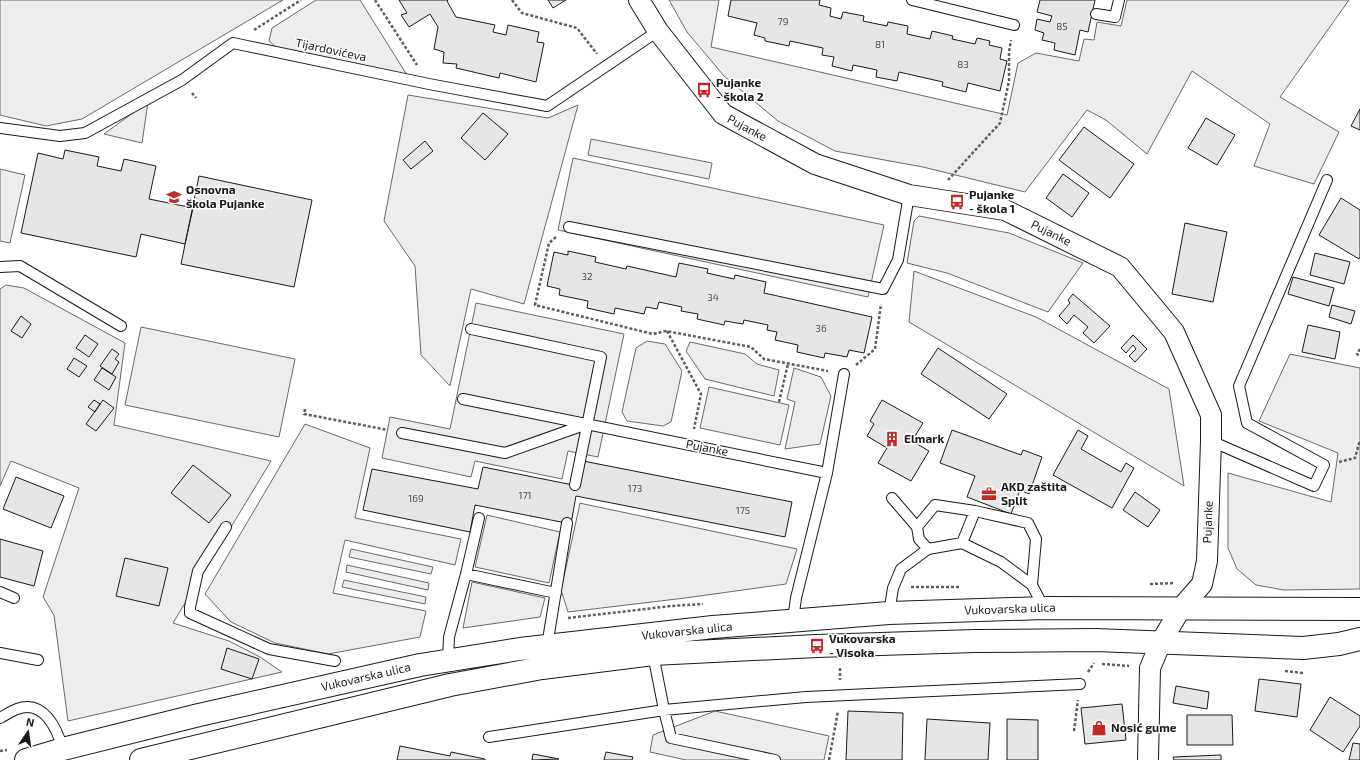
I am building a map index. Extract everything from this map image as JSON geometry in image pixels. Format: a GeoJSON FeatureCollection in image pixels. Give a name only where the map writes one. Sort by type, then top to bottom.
{"type":"FeatureCollection","features":[{"type":"Feature","properties":{"kind":"street","name":"Pujanke"},"geometry":{"type":"LineString","coordinates":[[639,0],[658,31],[723,114],[815,164],[909,195],[1005,210],[1120,267],[1174,332],[1211,416],[1207,561],[1202,584],[1181,608],[1161,642],[1150,668],[1148,760]]}},
{"type":"Feature","properties":{"kind":"street","name":"Vukovarska ulica"},"geometry":{"type":"LineString","coordinates":[[26,760],[63,749],[199,715],[420,665],[547,646],[713,627],[889,614],[1044,608],[1360,608]]}},
{"type":"Feature","properties":{"kind":"street","name":"Vukovarska ulica"},"geometry":{"type":"LineString","coordinates":[[141,760],[450,685],[542,668],[653,654],[809,646],[1095,640],[1303,648],[1339,644],[1360,639]]}},
{"type":"Feature","properties":{"kind":"lane"},"geometry":{"type":"LineString","coordinates":[[912,0],[1014,25]]}},
{"type":"Feature","properties":{"kind":"lane"},"geometry":{"type":"LineString","coordinates":[[1096,14],[1115,17],[1119,0]]}},
{"type":"Feature","properties":{"kind":"lane","name":"Tijardovićeva"},"geometry":{"type":"LineString","coordinates":[[233,43],[429,84],[547,106],[658,31]]}},
{"type":"Feature","properties":{"kind":"lane"},"geometry":{"type":"LineString","coordinates":[[0,128],[60,136],[85,134],[182,80],[233,43]]}},
{"type":"Feature","properties":{"kind":"lane"},"geometry":{"type":"LineString","coordinates":[[1211,441],[1314,486],[1324,465],[1247,424],[1240,386],[1327,180]]}},
{"type":"Feature","properties":{"kind":"lane"},"geometry":{"type":"LineString","coordinates":[[569,227],[883,289],[898,260],[909,195]]}},
{"type":"Feature","properties":{"kind":"lane"},"geometry":{"type":"LineString","coordinates":[[0,267],[20,266],[121,326]]}},
{"type":"Feature","properties":{"kind":"lane"},"geometry":{"type":"LineString","coordinates":[[471,329],[601,357],[586,424],[575,485]]}},
{"type":"Feature","properties":{"kind":"lane"},"geometry":{"type":"LineString","coordinates":[[793,620],[796,598],[827,473],[844,374]]}},
{"type":"Feature","properties":{"kind":"lane","name":"Pujanke"},"geometry":{"type":"LineString","coordinates":[[463,399],[827,473]]}},
{"type":"Feature","properties":{"kind":"lane"},"geometry":{"type":"LineString","coordinates":[[402,433],[505,453],[586,424]]}},
{"type":"Feature","properties":{"kind":"lane"},"geometry":{"type":"LineString","coordinates":[[892,498],[917,527],[919,539],[928,549]]}},
{"type":"Feature","properties":{"kind":"lane"},"geometry":{"type":"LineString","coordinates":[[917,527],[935,505],[975,511],[1028,523],[1036,539],[1032,585]]}},
{"type":"Feature","properties":{"kind":"lane"},"geometry":{"type":"LineString","coordinates":[[962,543],[975,511]]}},
{"type":"Feature","properties":{"kind":"lane"},"geometry":{"type":"LineString","coordinates":[[448,660],[449,637],[479,518]]}},
{"type":"Feature","properties":{"kind":"lane"},"geometry":{"type":"LineString","coordinates":[[547,646],[567,523]]}},
{"type":"Feature","properties":{"kind":"lane"},"geometry":{"type":"LineString","coordinates":[[226,527],[198,572],[190,613],[269,649],[335,661]]}},
{"type":"Feature","properties":{"kind":"lane"},"geometry":{"type":"LineString","coordinates":[[889,614],[893,588],[901,569],[928,549],[962,543],[1001,562],[1032,585],[1044,608]]}},
{"type":"Feature","properties":{"kind":"lane"},"geometry":{"type":"LineString","coordinates":[[466,574],[556,593]]}},
{"type":"Feature","properties":{"kind":"lane"},"geometry":{"type":"LineString","coordinates":[[0,592],[14,598]]}},
{"type":"Feature","properties":{"kind":"lane"},"geometry":{"type":"LineString","coordinates":[[0,653],[38,660]]}},
{"type":"Feature","properties":{"kind":"lane"},"geometry":{"type":"LineString","coordinates":[[653,654],[671,738],[775,760]]}},
{"type":"Feature","properties":{"kind":"lane"},"geometry":{"type":"LineString","coordinates":[[489,737],[664,710],[806,696],[841,696],[1080,684]]}},
{"type":"Feature","properties":{"kind":"lane"},"geometry":{"type":"LineString","coordinates":[[0,718],[18,708],[32,707],[46,715],[58,732],[63,749]]}},
{"type":"Feature","properties":{"kind":"path"},"geometry":{"type":"LineString","coordinates":[[233,43],[301,0]]}},
{"type":"Feature","properties":{"kind":"path"},"geometry":{"type":"LineString","coordinates":[[375,0],[429,84]]}},
{"type":"Feature","properties":{"kind":"path"},"geometry":{"type":"LineString","coordinates":[[512,0],[522,13],[577,28],[606,66]]}},
{"type":"Feature","properties":{"kind":"path"},"geometry":{"type":"LineString","coordinates":[[931,198],[1000,123],[1009,81],[1010,52],[1014,25]]}},
{"type":"Feature","properties":{"kind":"path"},"geometry":{"type":"LineString","coordinates":[[569,227],[549,242],[535,305],[653,334],[666,331],[751,347],[764,359],[788,364],[844,374],[875,349],[883,289]]}},
{"type":"Feature","properties":{"kind":"path"},"geometry":{"type":"LineString","coordinates":[[666,331],[701,394],[690,445]]}},
{"type":"Feature","properties":{"kind":"path"},"geometry":{"type":"LineString","coordinates":[[1360,349],[1357,354],[1360,356]]}},
{"type":"Feature","properties":{"kind":"path"},"geometry":{"type":"LineString","coordinates":[[779,402],[788,364]]}},
{"type":"Feature","properties":{"kind":"path"},"geometry":{"type":"LineString","coordinates":[[305,409],[304,414],[306,415],[402,433]]}},
{"type":"Feature","properties":{"kind":"path"},"geometry":{"type":"LineString","coordinates":[[1324,465],[1355,458],[1360,440]]}},
{"type":"Feature","properties":{"kind":"path"},"geometry":{"type":"LineString","coordinates":[[829,760],[841,696],[840,668]]}},
{"type":"Feature","properties":{"kind":"shaded area"},"geometry":{"type":"Polygon","coordinates":[[[0,0],[283,0],[82,119],[46,126],[0,115],[0,0]]]}},
{"type":"Feature","properties":{"kind":"shaded area"},"geometry":{"type":"Polygon","coordinates":[[[316,0],[360,0],[407,75],[278,49],[269,41],[272,28],[316,0]]]}},
{"type":"Feature","properties":{"kind":"shaded area"},"geometry":{"type":"Polygon","coordinates":[[[669,0],[719,0],[711,47],[1007,115],[1018,63],[1036,53],[1079,61],[1084,39],[1094,40],[1097,22],[1121,26],[1127,0],[1349,0],[1280,97],[1339,132],[1314,184],[1254,166],[1270,124],[1192,71],[1147,154],[1106,120],[1087,110],[1025,192],[923,167],[835,151],[778,121],[724,76],[687,32],[669,0]]]}},
{"type":"Feature","properties":{"kind":"shaded area"},"geometry":{"type":"Polygon","coordinates":[[[408,95],[548,118],[578,105],[524,304],[471,289],[450,386],[421,355],[415,266],[384,221],[408,95]]]}},
{"type":"Feature","properties":{"kind":"shaded area"},"geometry":{"type":"Polygon","coordinates":[[[148,102],[142,143],[104,134],[148,102]]]}},
{"type":"Feature","properties":{"kind":"shaded area"},"geometry":{"type":"Polygon","coordinates":[[[591,139],[712,163],[709,179],[588,155],[591,139]]]}},
{"type":"Feature","properties":{"kind":"shaded area"},"geometry":{"type":"Polygon","coordinates":[[[573,158],[884,225],[868,297],[558,230],[573,158]]]}},
{"type":"Feature","properties":{"kind":"shaded area"},"geometry":{"type":"Polygon","coordinates":[[[0,169],[25,175],[10,243],[0,241],[0,169]]]}},
{"type":"Feature","properties":{"kind":"shaded area"},"geometry":{"type":"Polygon","coordinates":[[[919,216],[1009,233],[1083,263],[1048,312],[947,273],[907,263],[914,221],[919,216]]]}},
{"type":"Feature","properties":{"kind":"shaded area"},"geometry":{"type":"Polygon","coordinates":[[[914,271],[1036,317],[1169,389],[1184,486],[909,322],[914,271]]]}},
{"type":"Feature","properties":{"kind":"shaded area"},"geometry":{"type":"Polygon","coordinates":[[[6,285],[24,288],[125,343],[114,425],[271,461],[173,623],[229,641],[260,657],[282,672],[68,721],[54,615],[43,597],[79,488],[11,461],[0,486],[0,289],[6,285]]]}},
{"type":"Feature","properties":{"kind":"shaded area"},"geometry":{"type":"Polygon","coordinates":[[[476,303],[624,334],[598,457],[568,451],[562,479],[475,461],[471,477],[382,458],[390,417],[450,429],[476,303]]]}},
{"type":"Feature","properties":{"kind":"shaded area"},"geometry":{"type":"Polygon","coordinates":[[[141,327],[295,359],[279,437],[125,405],[141,327]]]}},
{"type":"Feature","properties":{"kind":"shaded area"},"geometry":{"type":"Polygon","coordinates":[[[647,341],[665,344],[682,371],[671,422],[663,426],[627,421],[622,412],[636,348],[647,341]]]}},
{"type":"Feature","properties":{"kind":"shaded area"},"geometry":{"type":"Polygon","coordinates":[[[690,342],[745,354],[757,364],[779,370],[774,396],[705,379],[686,351],[690,342]]]}},
{"type":"Feature","properties":{"kind":"shaded area"},"geometry":{"type":"Polygon","coordinates":[[[1290,354],[1360,368],[1360,589],[1284,590],[1256,585],[1237,569],[1228,548],[1228,473],[1331,502],[1338,453],[1259,421],[1290,354]]]}},
{"type":"Feature","properties":{"kind":"shaded area"},"geometry":{"type":"Polygon","coordinates":[[[794,368],[821,377],[831,396],[820,444],[785,449],[795,402],[787,399],[794,368]]]}},
{"type":"Feature","properties":{"kind":"shaded area"},"geometry":{"type":"Polygon","coordinates":[[[709,387],[789,405],[780,445],[700,428],[709,387]]]}},
{"type":"Feature","properties":{"kind":"shaded area"},"geometry":{"type":"Polygon","coordinates":[[[305,424],[370,448],[355,518],[461,539],[455,565],[345,540],[333,593],[426,611],[420,637],[328,654],[275,643],[231,622],[205,594],[305,424]]]}},
{"type":"Feature","properties":{"kind":"shaded area"},"geometry":{"type":"Polygon","coordinates":[[[580,503],[797,549],[786,584],[568,612],[561,590],[580,503]]]}},
{"type":"Feature","properties":{"kind":"shaded area"},"geometry":{"type":"Polygon","coordinates":[[[487,515],[560,532],[549,583],[475,567],[487,515]]]}},
{"type":"Feature","properties":{"kind":"shaded area"},"geometry":{"type":"Polygon","coordinates":[[[351,549],[433,567],[431,574],[349,557],[351,549]]]}},
{"type":"Feature","properties":{"kind":"shaded area"},"geometry":{"type":"Polygon","coordinates":[[[347,565],[429,583],[428,590],[346,572],[347,565]]]}},
{"type":"Feature","properties":{"kind":"shaded area"},"geometry":{"type":"Polygon","coordinates":[[[344,580],[426,597],[425,604],[342,587],[344,580]]]}},
{"type":"Feature","properties":{"kind":"shaded area"},"geometry":{"type":"Polygon","coordinates":[[[472,582],[545,598],[540,617],[463,628],[472,582]]]}},
{"type":"Feature","properties":{"kind":"shaded area"},"geometry":{"type":"Polygon","coordinates":[[[715,711],[829,736],[824,760],[686,760],[650,752],[653,735],[715,711]]]}},
{"type":"Feature","properties":{"kind":"building"},"geometry":{"type":"Polygon","coordinates":[[[399,0],[448,0],[447,1],[456,17],[495,25],[493,32],[506,35],[508,25],[539,32],[537,42],[544,43],[536,82],[500,73],[499,78],[456,68],[457,64],[443,63],[444,52],[434,49],[438,27],[430,14],[409,27],[401,15],[407,13],[399,0]]]}},
{"type":"Feature","properties":{"kind":"building"},"geometry":{"type":"Polygon","coordinates":[[[548,0],[566,0],[553,8],[548,0]]]}},
{"type":"Feature","properties":{"kind":"building"},"geometry":{"type":"Polygon","coordinates":[[[731,0],[820,0],[819,5],[831,8],[830,16],[841,19],[843,12],[864,16],[863,21],[887,26],[888,22],[908,26],[907,34],[930,39],[932,31],[953,36],[952,39],[975,44],[977,38],[990,41],[989,45],[1002,48],[1000,59],[1007,61],[1000,91],[968,83],[966,92],[942,86],[943,82],[899,72],[897,81],[876,77],[877,70],[853,65],[852,71],[832,66],[834,57],[822,55],[823,48],[790,41],[789,46],[765,41],[765,38],[754,35],[757,23],[728,16],[731,0]]]}},
{"type":"Feature","properties":{"kind":"building"},"geometry":{"type":"Polygon","coordinates":[[[1040,0],[1095,0],[1088,32],[1080,30],[1075,55],[1054,50],[1055,43],[1042,40],[1044,33],[1035,30],[1037,19],[1050,22],[1052,16],[1037,12],[1040,0]]]}},
{"type":"Feature","properties":{"kind":"building"},"geometry":{"type":"Polygon","coordinates":[[[1360,109],[1360,130],[1351,126],[1360,109]]]}},
{"type":"Feature","properties":{"kind":"building"},"geometry":{"type":"Polygon","coordinates":[[[483,113],[508,134],[485,160],[461,138],[483,113]]]}},
{"type":"Feature","properties":{"kind":"building"},"geometry":{"type":"Polygon","coordinates":[[[1206,118],[1235,135],[1217,165],[1188,148],[1206,118]]]}},
{"type":"Feature","properties":{"kind":"building"},"geometry":{"type":"Polygon","coordinates":[[[1084,127],[1134,164],[1110,198],[1059,160],[1084,127]]]}},
{"type":"Feature","properties":{"kind":"building"},"geometry":{"type":"Polygon","coordinates":[[[425,141],[433,151],[411,169],[403,160],[425,141]]]}},
{"type":"Feature","properties":{"kind":"building"},"geometry":{"type":"Polygon","coordinates":[[[65,150],[99,157],[97,166],[121,171],[124,159],[156,166],[149,199],[193,208],[185,244],[141,234],[136,257],[21,233],[38,153],[63,159],[65,150]]]}},
{"type":"Feature","properties":{"kind":"building"},"geometry":{"type":"Polygon","coordinates":[[[1063,174],[1089,193],[1072,217],[1046,198],[1063,174]]]}},
{"type":"Feature","properties":{"kind":"building"},"geometry":{"type":"Polygon","coordinates":[[[199,176],[312,200],[294,287],[181,264],[199,176]]]}},
{"type":"Feature","properties":{"kind":"building"},"geometry":{"type":"Polygon","coordinates":[[[1341,198],[1360,210],[1359,259],[1319,235],[1341,198]]]}},
{"type":"Feature","properties":{"kind":"building"},"geometry":{"type":"Polygon","coordinates":[[[1185,223],[1227,232],[1213,302],[1172,294],[1185,223]]]}},
{"type":"Feature","properties":{"kind":"building"},"geometry":{"type":"Polygon","coordinates":[[[568,251],[596,257],[595,262],[626,269],[627,266],[676,277],[679,263],[708,269],[707,273],[734,279],[735,275],[766,282],[764,293],[872,317],[864,353],[849,350],[847,357],[825,353],[824,358],[797,352],[798,345],[775,340],[777,332],[767,330],[768,325],[744,320],[743,324],[725,321],[724,325],[697,319],[698,314],[681,311],[682,307],[659,302],[657,309],[646,307],[644,314],[615,308],[614,314],[587,308],[588,301],[559,295],[560,289],[547,286],[554,252],[568,255],[568,251]]]}},
{"type":"Feature","properties":{"kind":"building"},"geometry":{"type":"Polygon","coordinates":[[[1315,253],[1350,262],[1344,284],[1310,275],[1315,253]]]}},
{"type":"Feature","properties":{"kind":"building"},"geometry":{"type":"Polygon","coordinates":[[[1293,277],[1334,288],[1329,306],[1288,294],[1293,277]]]}},
{"type":"Feature","properties":{"kind":"building"},"geometry":{"type":"Polygon","coordinates":[[[1073,294],[1110,326],[1094,343],[1083,333],[1088,327],[1074,315],[1067,324],[1059,316],[1070,303],[1068,300],[1073,294]]]}},
{"type":"Feature","properties":{"kind":"building"},"geometry":{"type":"Polygon","coordinates":[[[1332,305],[1355,311],[1351,324],[1329,317],[1332,305]]]}},
{"type":"Feature","properties":{"kind":"building"},"geometry":{"type":"Polygon","coordinates":[[[21,316],[31,324],[22,338],[11,331],[21,316]]]}},
{"type":"Feature","properties":{"kind":"building"},"geometry":{"type":"Polygon","coordinates":[[[1308,325],[1340,332],[1335,359],[1302,352],[1308,325]]]}},
{"type":"Feature","properties":{"kind":"building"},"geometry":{"type":"Polygon","coordinates":[[[85,335],[98,344],[89,357],[76,348],[85,335]]]}},
{"type":"Feature","properties":{"kind":"building"},"geometry":{"type":"Polygon","coordinates":[[[1133,335],[1147,349],[1135,362],[1129,356],[1136,349],[1133,345],[1126,353],[1121,348],[1133,335]]]}},
{"type":"Feature","properties":{"kind":"building"},"geometry":{"type":"Polygon","coordinates":[[[938,348],[1007,394],[989,419],[921,374],[938,348]]]}},
{"type":"Feature","properties":{"kind":"building"},"geometry":{"type":"Polygon","coordinates":[[[112,349],[119,354],[115,359],[119,362],[112,374],[100,366],[112,349]]]}},
{"type":"Feature","properties":{"kind":"building"},"geometry":{"type":"Polygon","coordinates":[[[74,358],[87,366],[79,377],[67,369],[74,358]]]}},
{"type":"Feature","properties":{"kind":"building"},"geometry":{"type":"Polygon","coordinates":[[[102,368],[116,377],[109,390],[94,380],[102,368]]]}},
{"type":"Feature","properties":{"kind":"building"},"geometry":{"type":"Polygon","coordinates":[[[94,400],[100,404],[95,412],[88,407],[94,400]]]}},
{"type":"Feature","properties":{"kind":"building"},"geometry":{"type":"Polygon","coordinates":[[[103,400],[114,408],[96,431],[86,424],[103,400]]]}},
{"type":"Feature","properties":{"kind":"building","name":"Elmark"},"geometry":{"type":"Polygon","coordinates":[[[882,400],[923,423],[912,441],[929,451],[911,481],[878,463],[887,448],[867,436],[874,424],[870,421],[882,400]]]}},
{"type":"Feature","properties":{"kind":"building"},"geometry":{"type":"Polygon","coordinates":[[[952,430],[1021,455],[1023,450],[1042,457],[1029,494],[1020,490],[1011,514],[967,497],[975,476],[940,463],[952,430]]]}},
{"type":"Feature","properties":{"kind":"building"},"geometry":{"type":"Polygon","coordinates":[[[1078,430],[1088,436],[1081,449],[1121,472],[1126,463],[1134,468],[1112,508],[1053,475],[1078,430]]]}},
{"type":"Feature","properties":{"kind":"building"},"geometry":{"type":"Polygon","coordinates":[[[583,461],[792,502],[785,537],[576,496],[571,524],[475,505],[470,532],[363,510],[372,469],[478,489],[483,467],[578,486],[583,461]]]}},
{"type":"Feature","properties":{"kind":"building"},"geometry":{"type":"Polygon","coordinates":[[[193,465],[231,495],[209,523],[171,493],[193,465]]]}},
{"type":"Feature","properties":{"kind":"building"},"geometry":{"type":"Polygon","coordinates":[[[16,477],[64,496],[51,528],[3,509],[16,477]]]}},
{"type":"Feature","properties":{"kind":"building"},"geometry":{"type":"Polygon","coordinates":[[[1135,492],[1160,510],[1148,527],[1123,510],[1135,492]]]}},
{"type":"Feature","properties":{"kind":"building"},"geometry":{"type":"Polygon","coordinates":[[[0,539],[43,551],[34,586],[0,577],[0,539]]]}},
{"type":"Feature","properties":{"kind":"building"},"geometry":{"type":"Polygon","coordinates":[[[125,558],[168,568],[159,606],[116,596],[125,558]]]}},
{"type":"Feature","properties":{"kind":"building"},"geometry":{"type":"Polygon","coordinates":[[[227,648],[259,659],[252,679],[221,669],[227,648]]]}},
{"type":"Feature","properties":{"kind":"building"},"geometry":{"type":"Polygon","coordinates":[[[1259,679],[1301,684],[1297,717],[1255,711],[1259,679]]]}},
{"type":"Feature","properties":{"kind":"building"},"geometry":{"type":"Polygon","coordinates":[[[1176,686],[1209,692],[1207,709],[1173,703],[1176,686]]]}},
{"type":"Feature","properties":{"kind":"building"},"geometry":{"type":"Polygon","coordinates":[[[1330,697],[1360,716],[1360,726],[1343,752],[1310,730],[1330,697]]]}},
{"type":"Feature","properties":{"kind":"building"},"geometry":{"type":"Polygon","coordinates":[[[1122,704],[1126,740],[1085,744],[1081,708],[1122,704]]]}},
{"type":"Feature","properties":{"kind":"building"},"geometry":{"type":"Polygon","coordinates":[[[848,711],[903,713],[902,760],[846,760],[848,711]]]}},
{"type":"Feature","properties":{"kind":"building"},"geometry":{"type":"Polygon","coordinates":[[[1187,715],[1232,715],[1233,745],[1187,745],[1187,715]]]}},
{"type":"Feature","properties":{"kind":"building"},"geometry":{"type":"Polygon","coordinates":[[[927,719],[990,723],[988,760],[925,760],[927,719]]]}},
{"type":"Feature","properties":{"kind":"building"},"geometry":{"type":"Polygon","coordinates":[[[1007,719],[1038,720],[1038,760],[1007,760],[1007,719]]]}},
{"type":"Feature","properties":{"kind":"building"},"geometry":{"type":"Polygon","coordinates":[[[1353,743],[1360,744],[1360,760],[1349,760],[1353,743]]]}},
{"type":"Feature","properties":{"kind":"building"},"geometry":{"type":"Polygon","coordinates":[[[400,746],[450,756],[451,752],[485,760],[397,760],[400,746]]]}},
{"type":"Feature","properties":{"kind":"building"},"geometry":{"type":"Polygon","coordinates":[[[606,752],[633,757],[632,760],[604,760],[606,752]]]}},
{"type":"Feature","properties":{"kind":"building"},"geometry":{"type":"Polygon","coordinates":[[[533,754],[559,759],[532,760],[533,754]]]}},
{"type":"Feature","properties":{"kind":"building"},"geometry":{"type":"Polygon","coordinates":[[[1221,755],[1221,760],[1174,760],[1173,757],[1221,755]]]}},
{"type":"Feature","properties":{"kind":"place","name":"Pujanke - škola 2"},"geometry":{"type":"Point","coordinates":[704,90]}},
{"type":"Feature","properties":{"kind":"place","name":"Osnovna škola Pujanke"},"geometry":{"type":"Point","coordinates":[174,197]}},
{"type":"Feature","properties":{"kind":"place","name":"Pujanke - škola 1"},"geometry":{"type":"Point","coordinates":[957,202]}},
{"type":"Feature","properties":{"kind":"place","name":"Elmark"},"geometry":{"type":"Point","coordinates":[892,439]}},
{"type":"Feature","properties":{"kind":"place","name":"AKD zaštita Split"},"geometry":{"type":"Point","coordinates":[989,494]}},
{"type":"Feature","properties":{"kind":"place","name":"Vukovarska - Visoka"},"geometry":{"type":"Point","coordinates":[817,646]}},
{"type":"Feature","properties":{"kind":"place","name":"Nosić gume"},"geometry":{"type":"Point","coordinates":[1099,728]}}]}
